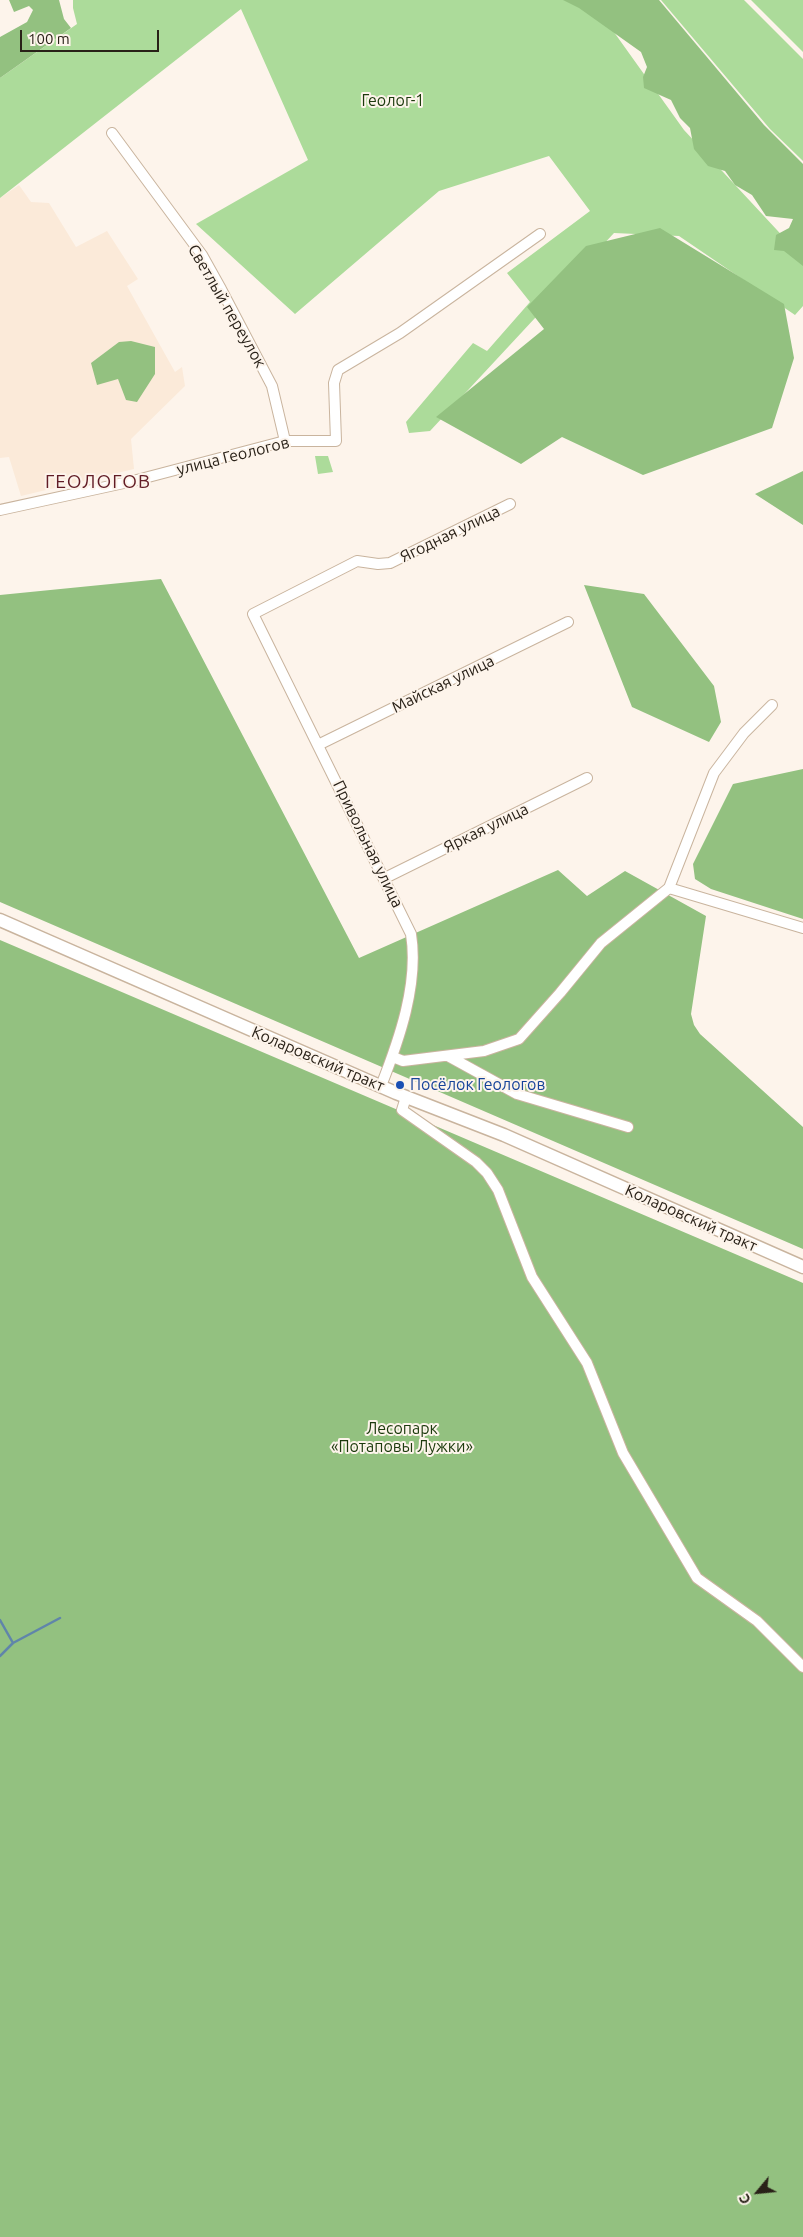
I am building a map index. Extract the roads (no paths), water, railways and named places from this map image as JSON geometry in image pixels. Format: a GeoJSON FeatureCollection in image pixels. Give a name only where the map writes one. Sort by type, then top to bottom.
{"type":"FeatureCollection","features":[{"type":"Feature","properties":{"kind":"street","name":"Светлый переулок"},"geometry":{"type":"LineString","coordinates":[[112,133],[202,255],[272,386],[285,441]]}},
{"type":"Feature","properties":{"kind":"street","name":"улица Геологов"},"geometry":{"type":"LineString","coordinates":[[0,510],[132,481],[285,441],[336,441],[334,383],[338,370],[400,333],[540,234]]}},
{"type":"Feature","properties":{"kind":"street","name":"Ягодная улица"},"geometry":{"type":"LineString","coordinates":[[253,614],[357,561],[378,564],[390,563],[510,504]]}},
{"type":"Feature","properties":{"kind":"street","name":"Привольная улица"},"geometry":{"type":"LineString","coordinates":[[253,614],[411,934],[415,954],[400,1037],[381,1086]]}},
{"type":"Feature","properties":{"kind":"street","name":"Майская улица"},"geometry":{"type":"LineString","coordinates":[[318,745],[568,622]]}},
{"type":"Feature","properties":{"kind":"street"},"geometry":{"type":"LineString","coordinates":[[392,1057],[403,1061],[484,1052],[519,1039],[601,943],[669,888],[714,773],[744,733],[772,705]]}},
{"type":"Feature","properties":{"kind":"street","name":"Яркая улица"},"geometry":{"type":"LineString","coordinates":[[385,878],[587,778]]}},
{"type":"Feature","properties":{"kind":"street"},"geometry":{"type":"LineString","coordinates":[[669,888],[803,928]]}},
{"type":"Feature","properties":{"kind":"street","name":"Коларовский тракт"},"geometry":{"type":"LineString","coordinates":[[0,920],[406,1097],[504,1135],[803,1267]]}},
{"type":"Feature","properties":{"kind":"street"},"geometry":{"type":"LineString","coordinates":[[448,1056],[518,1094],[628,1127]]}},
{"type":"Feature","properties":{"kind":"street"},"geometry":{"type":"LineString","coordinates":[[406,1097],[402,1110],[476,1162],[487,1173],[498,1190],[532,1277],[587,1363],[623,1453],[697,1578],[757,1621],[803,1667]]}},
{"type":"Feature","properties":{"kind":"waterway"},"geometry":{"type":"LineString","coordinates":[[13,1643],[60,1618]]}},
{"type":"Feature","properties":{"kind":"waterway"},"geometry":{"type":"LineString","coordinates":[[0,1620],[13,1643],[0,1656]]}},
{"type":"Feature","properties":{"kind":"place","name":"Посёлок Геологов"},"geometry":{"type":"Point","coordinates":[400,1085]}},
{"type":"Feature","properties":{"kind":"district","name":"ГЕОЛОГОВ"},"geometry":{"type":"Point","coordinates":[98,482]}},
{"type":"Feature","properties":{"kind":"park label","name":"Геолог-1"},"geometry":{"type":"Point","coordinates":[393,101]}},
{"type":"Feature","properties":{"kind":"park label","name":"Лесопарк «Потаповы Лужки»"},"geometry":{"type":"Point","coordinates":[402,1438]}}]}
